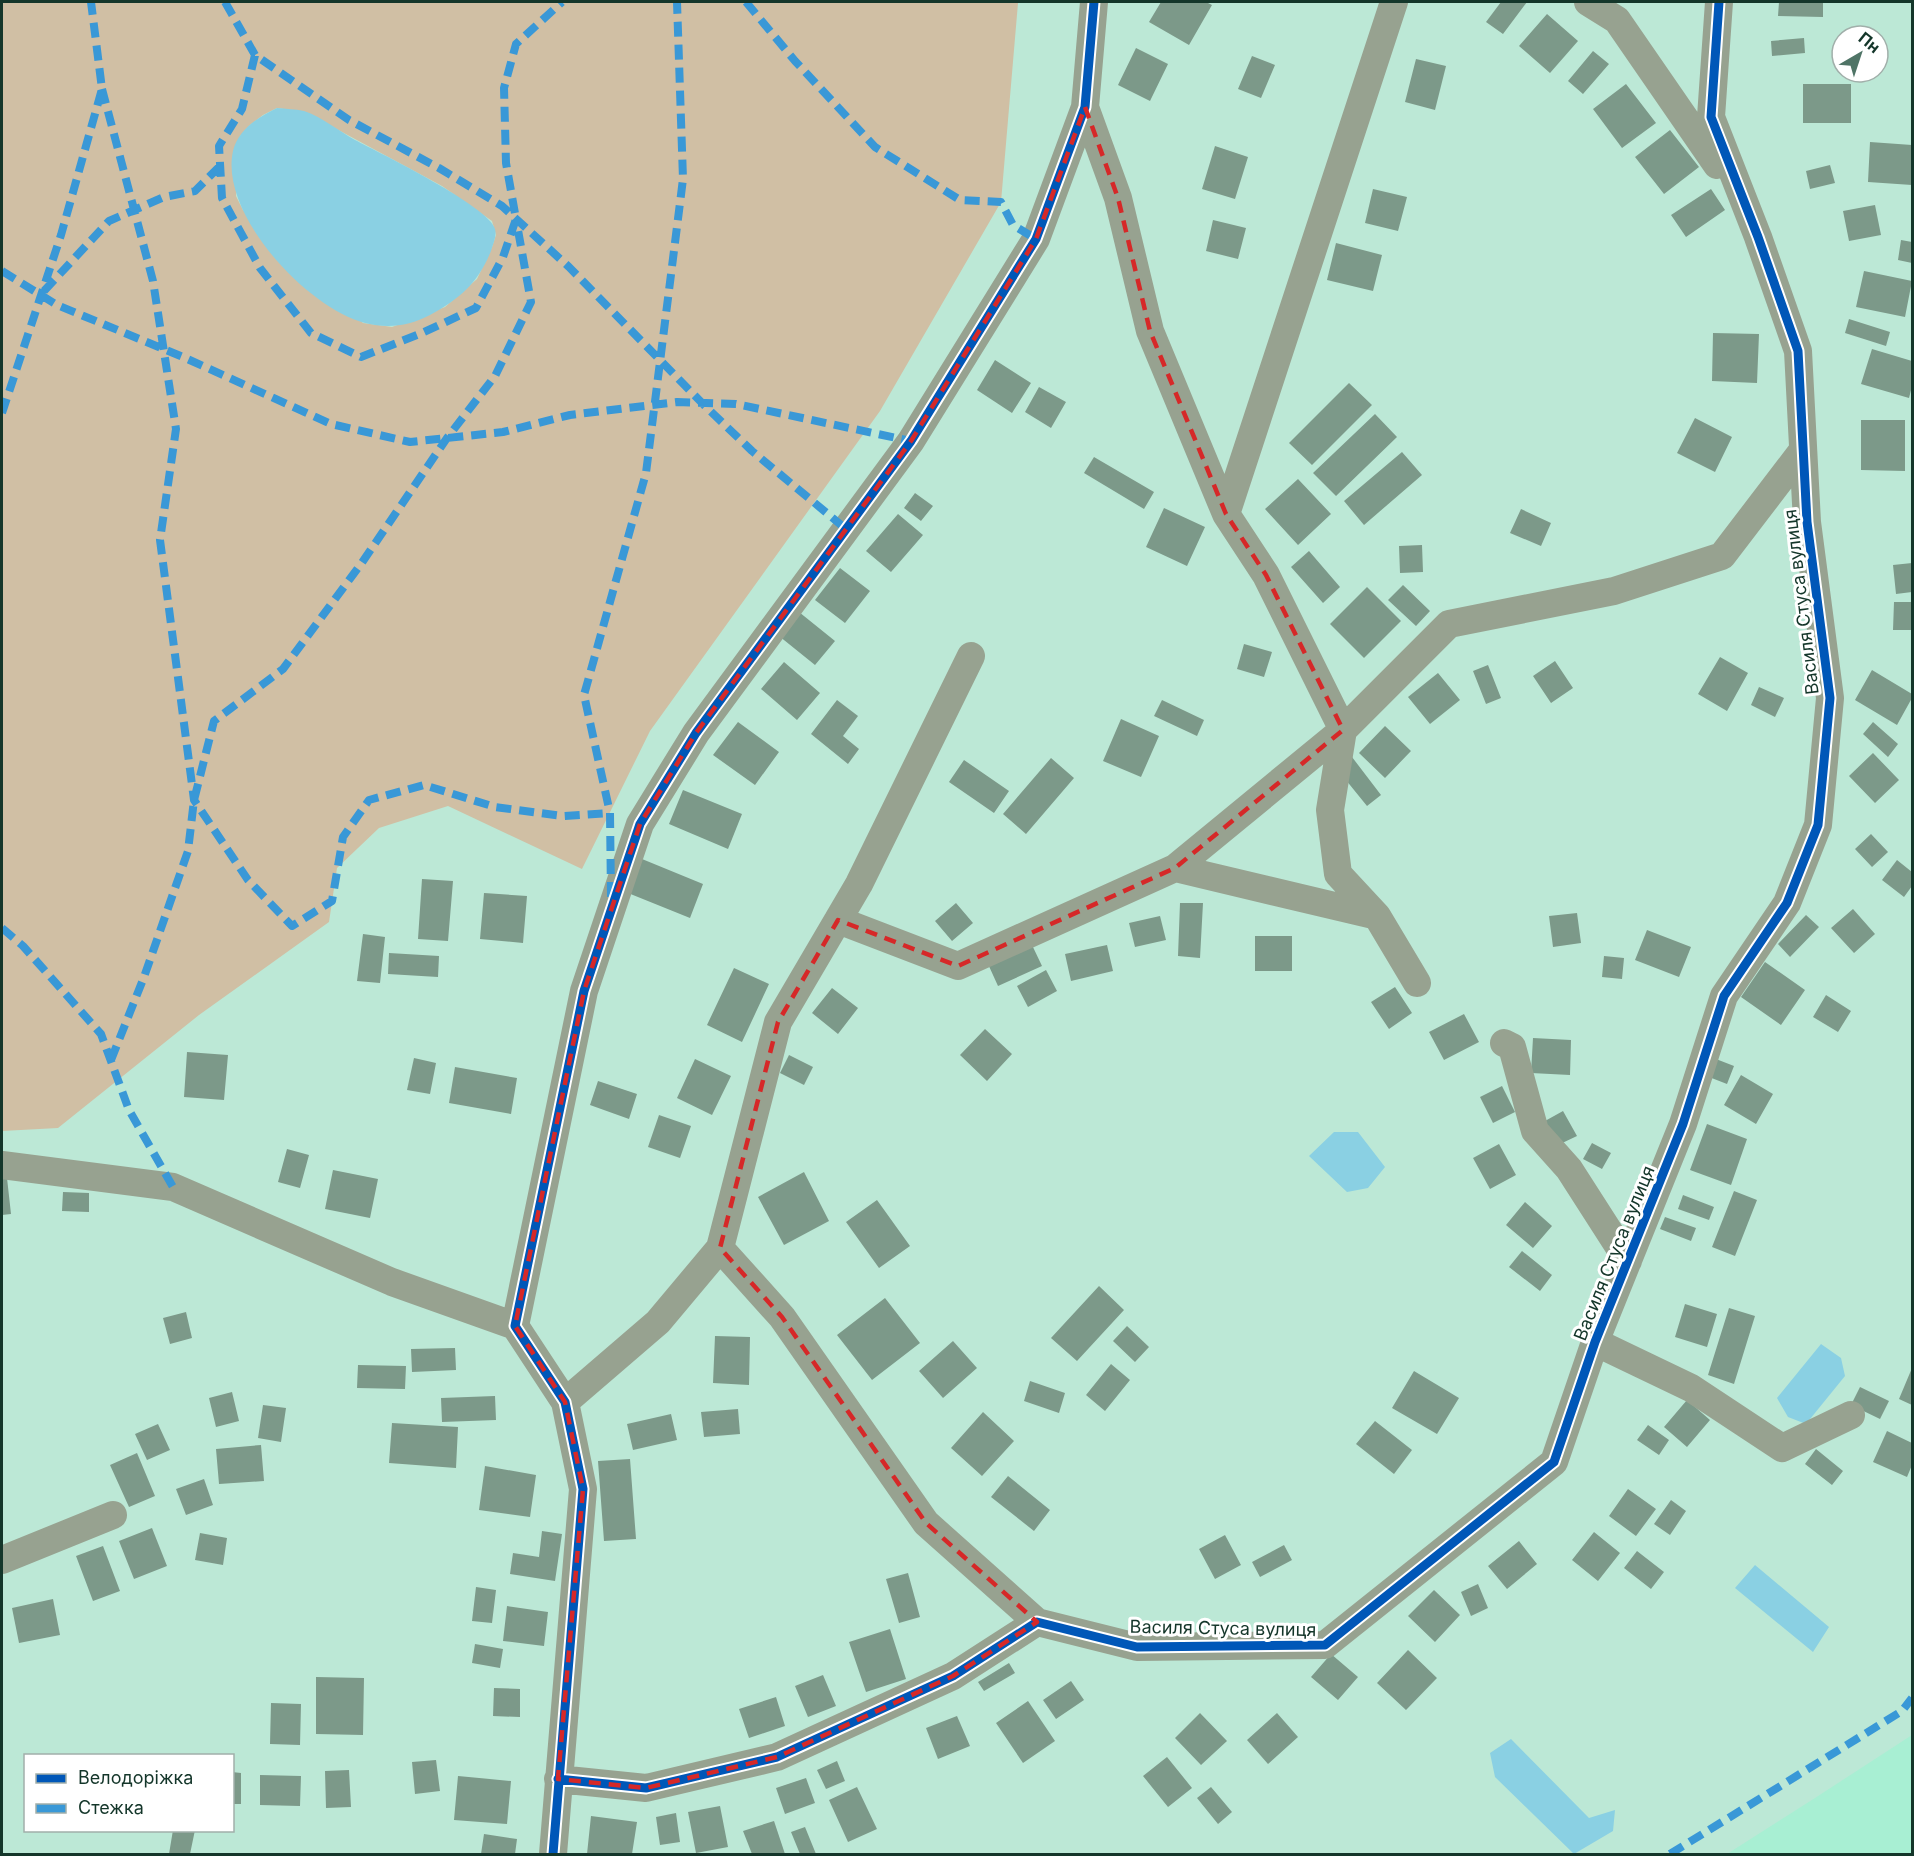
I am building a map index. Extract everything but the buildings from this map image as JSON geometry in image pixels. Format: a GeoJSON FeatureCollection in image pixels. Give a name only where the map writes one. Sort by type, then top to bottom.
{"type":"FeatureCollection","features":[{"type":"Feature","properties":{"kind":"street"},"geometry":{"type":"LineString","coordinates":[[515,1326],[584,992],[640,824],[696,733],[911,441],[1036,239],[1085,107],[1095,2]]}},
{"type":"Feature","properties":{"kind":"street"},"geometry":{"type":"LineString","coordinates":[[1226,514],[1394,2]]}},
{"type":"Feature","properties":{"kind":"street"},"geometry":{"type":"LineString","coordinates":[[1588,2],[1617,20],[1742,200]]}},
{"type":"Feature","properties":{"kind":"street","name":"Василя Стуса вулиця"},"geometry":{"type":"LineString","coordinates":[[1037,1622],[1137,1647],[1325,1645],[1554,1462],[1595,1342],[1683,1124],[1724,996],[1787,903],[1818,825],[1830,698],[1807,522],[1798,351],[1758,237],[1711,117],[1719,2]]}},
{"type":"Feature","properties":{"kind":"street"},"geometry":{"type":"LineString","coordinates":[[1085,107],[1118,198],[1150,331],[1226,514],[1266,575],[1343,730],[1330,810],[1338,874],[1377,916],[1417,983]]}},
{"type":"Feature","properties":{"kind":"street"},"geometry":{"type":"LineString","coordinates":[[838,920],[958,966],[1175,868],[1343,730],[1449,624],[1614,591],[1722,556],[1803,450]]}},
{"type":"Feature","properties":{"kind":"street"},"geometry":{"type":"LineString","coordinates":[[565,1402],[658,1322],[720,1248],[778,1022],[859,884],[971,656]]}},
{"type":"Feature","properties":{"kind":"street"},"geometry":{"type":"LineString","coordinates":[[1175,868],[1377,916]]}},
{"type":"Feature","properties":{"kind":"street"},"geometry":{"type":"LineString","coordinates":[[1504,1043],[1512,1047],[1535,1131],[1569,1169],[1628,1261]]}},
{"type":"Feature","properties":{"kind":"street"},"geometry":{"type":"LineString","coordinates":[[2,1165],[173,1187],[392,1282],[515,1326],[565,1402],[583,1489],[553,1854]]}},
{"type":"Feature","properties":{"kind":"street"},"geometry":{"type":"LineString","coordinates":[[558,1779],[646,1788],[777,1757],[953,1676],[1037,1622],[926,1523],[782,1317],[720,1248]]}},
{"type":"Feature","properties":{"kind":"street"},"geometry":{"type":"LineString","coordinates":[[1595,1342],[1691,1388],[1782,1448],[1851,1415]]}},
{"type":"Feature","properties":{"kind":"street"},"geometry":{"type":"LineString","coordinates":[[2,1560],[113,1515]]}},
{"type":"Feature","properties":{"kind":"highlighted area"},"geometry":{"type":"Polygon","coordinates":[[[1085,107],[1118,198],[1150,331],[1226,514],[1266,575],[1343,730],[1175,868],[958,966],[838,920],[778,1022],[720,1248],[782,1317],[926,1523],[1037,1622],[953,1676],[777,1757],[646,1788],[558,1779],[583,1489],[565,1402],[515,1326],[584,991],[640,824],[696,733],[911,441],[1036,239],[1085,107]]]}},
{"type":"Feature","properties":{"kind":"shaded area"},"geometry":{"type":"Polygon","coordinates":[[[2,2],[1018,3],[1001,202],[880,411],[650,731],[582,869],[448,806],[379,828],[337,868],[329,922],[199,1015],[58,1128],[2,1131],[2,2]],[[277,108],[263,115],[240,136],[236,196],[243,210],[363,323],[392,327],[445,307],[477,279],[496,235],[492,221],[442,186],[305,112],[277,108]]]}},
{"type":"Feature","properties":{"kind":"shaded area"},"geometry":{"type":"Polygon","coordinates":[[[1912,1735],[1912,1854],[1727,1854],[1815,1798],[1912,1735]]]}},
{"type":"Feature","properties":{"kind":"water"},"geometry":{"type":"Polygon","coordinates":[[[277,108],[304,111],[317,117],[455,195],[489,219],[495,229],[494,243],[486,262],[467,289],[451,302],[422,319],[406,324],[382,326],[365,323],[342,314],[318,299],[294,279],[253,229],[240,202],[232,176],[233,151],[239,137],[256,120],[277,108]]]}},
{"type":"Feature","properties":{"kind":"water"},"geometry":{"type":"Polygon","coordinates":[[[1334,1132],[1358,1132],[1385,1167],[1368,1188],[1347,1192],[1309,1156],[1334,1132]]]}},
{"type":"Feature","properties":{"kind":"water"},"geometry":{"type":"Polygon","coordinates":[[[1821,1344],[1841,1358],[1845,1376],[1806,1424],[1788,1417],[1777,1398],[1821,1344]]]}},
{"type":"Feature","properties":{"kind":"water"},"geometry":{"type":"Polygon","coordinates":[[[1755,1565],[1829,1627],[1813,1652],[1735,1588],[1755,1565]]]}},
{"type":"Feature","properties":{"kind":"water"},"geometry":{"type":"Polygon","coordinates":[[[1511,1739],[1589,1818],[1615,1810],[1613,1831],[1574,1854],[1495,1777],[1490,1753],[1511,1739]]]}},
{"type":"Feature","properties":{"kind":"marked path"},"geometry":{"type":"LineString","coordinates":[[2,413],[61,235],[102,89],[91,2]]}},
{"type":"Feature","properties":{"kind":"marked path"},"geometry":{"type":"LineString","coordinates":[[225,2],[255,55],[349,120],[439,168],[502,206],[569,267],[752,451],[846,529]]}},
{"type":"Feature","properties":{"kind":"marked path"},"geometry":{"type":"LineString","coordinates":[[255,55],[242,109],[219,146],[222,198],[260,268],[311,333],[361,357],[422,333],[476,308],[503,257],[516,219],[506,163],[504,88],[516,44],[562,2]]}},
{"type":"Feature","properties":{"kind":"marked path"},"geometry":{"type":"LineString","coordinates":[[611,897],[610,813],[584,695],[646,473],[683,179],[677,2]]}},
{"type":"Feature","properties":{"kind":"marked path"},"geometry":{"type":"LineString","coordinates":[[746,2],[795,61],[875,147],[960,200],[1001,202],[1013,225],[1036,239]]}},
{"type":"Feature","properties":{"kind":"marked path"},"geometry":{"type":"LineString","coordinates":[[102,89],[153,281],[176,429],[160,540],[194,800],[248,880],[292,926],[332,901],[343,837],[369,800],[424,785],[495,807],[563,816],[610,813]]}},
{"type":"Feature","properties":{"kind":"marked path"},"geometry":{"type":"LineString","coordinates":[[44,291],[109,221],[164,197],[195,191],[220,166]]}},
{"type":"Feature","properties":{"kind":"marked path"},"geometry":{"type":"LineString","coordinates":[[111,1060],[144,977],[188,851],[194,800],[214,721],[283,669],[361,564],[447,438],[495,376],[531,302],[516,219]]}},
{"type":"Feature","properties":{"kind":"marked path"},"geometry":{"type":"LineString","coordinates":[[2,271],[57,305],[183,357],[331,424],[410,442],[503,432],[570,415],[677,402],[736,404],[911,441]]}},
{"type":"Feature","properties":{"kind":"marked path"},"geometry":{"type":"LineString","coordinates":[[2,928],[23,946],[101,1034],[129,1110],[173,1187]]}},
{"type":"Feature","properties":{"kind":"marked path"},"geometry":{"type":"LineString","coordinates":[[1670,1854],[1902,1711],[1912,1698]]}},
{"type":"Feature","properties":{"kind":"cycle path"},"geometry":{"type":"LineString","coordinates":[[553,1854],[583,1489],[565,1402],[515,1326],[584,991],[640,824],[696,733],[911,441],[1036,239],[1085,107],[1094,2]]}},
{"type":"Feature","properties":{"kind":"cycle path"},"geometry":{"type":"LineString","coordinates":[[558,1779],[646,1788],[777,1757],[953,1676],[1037,1622],[1137,1647],[1325,1645],[1554,1462],[1595,1342],[1683,1124],[1724,996],[1787,903],[1818,825],[1830,698],[1807,522],[1798,351],[1758,237],[1711,117],[1719,2]]}}]}
